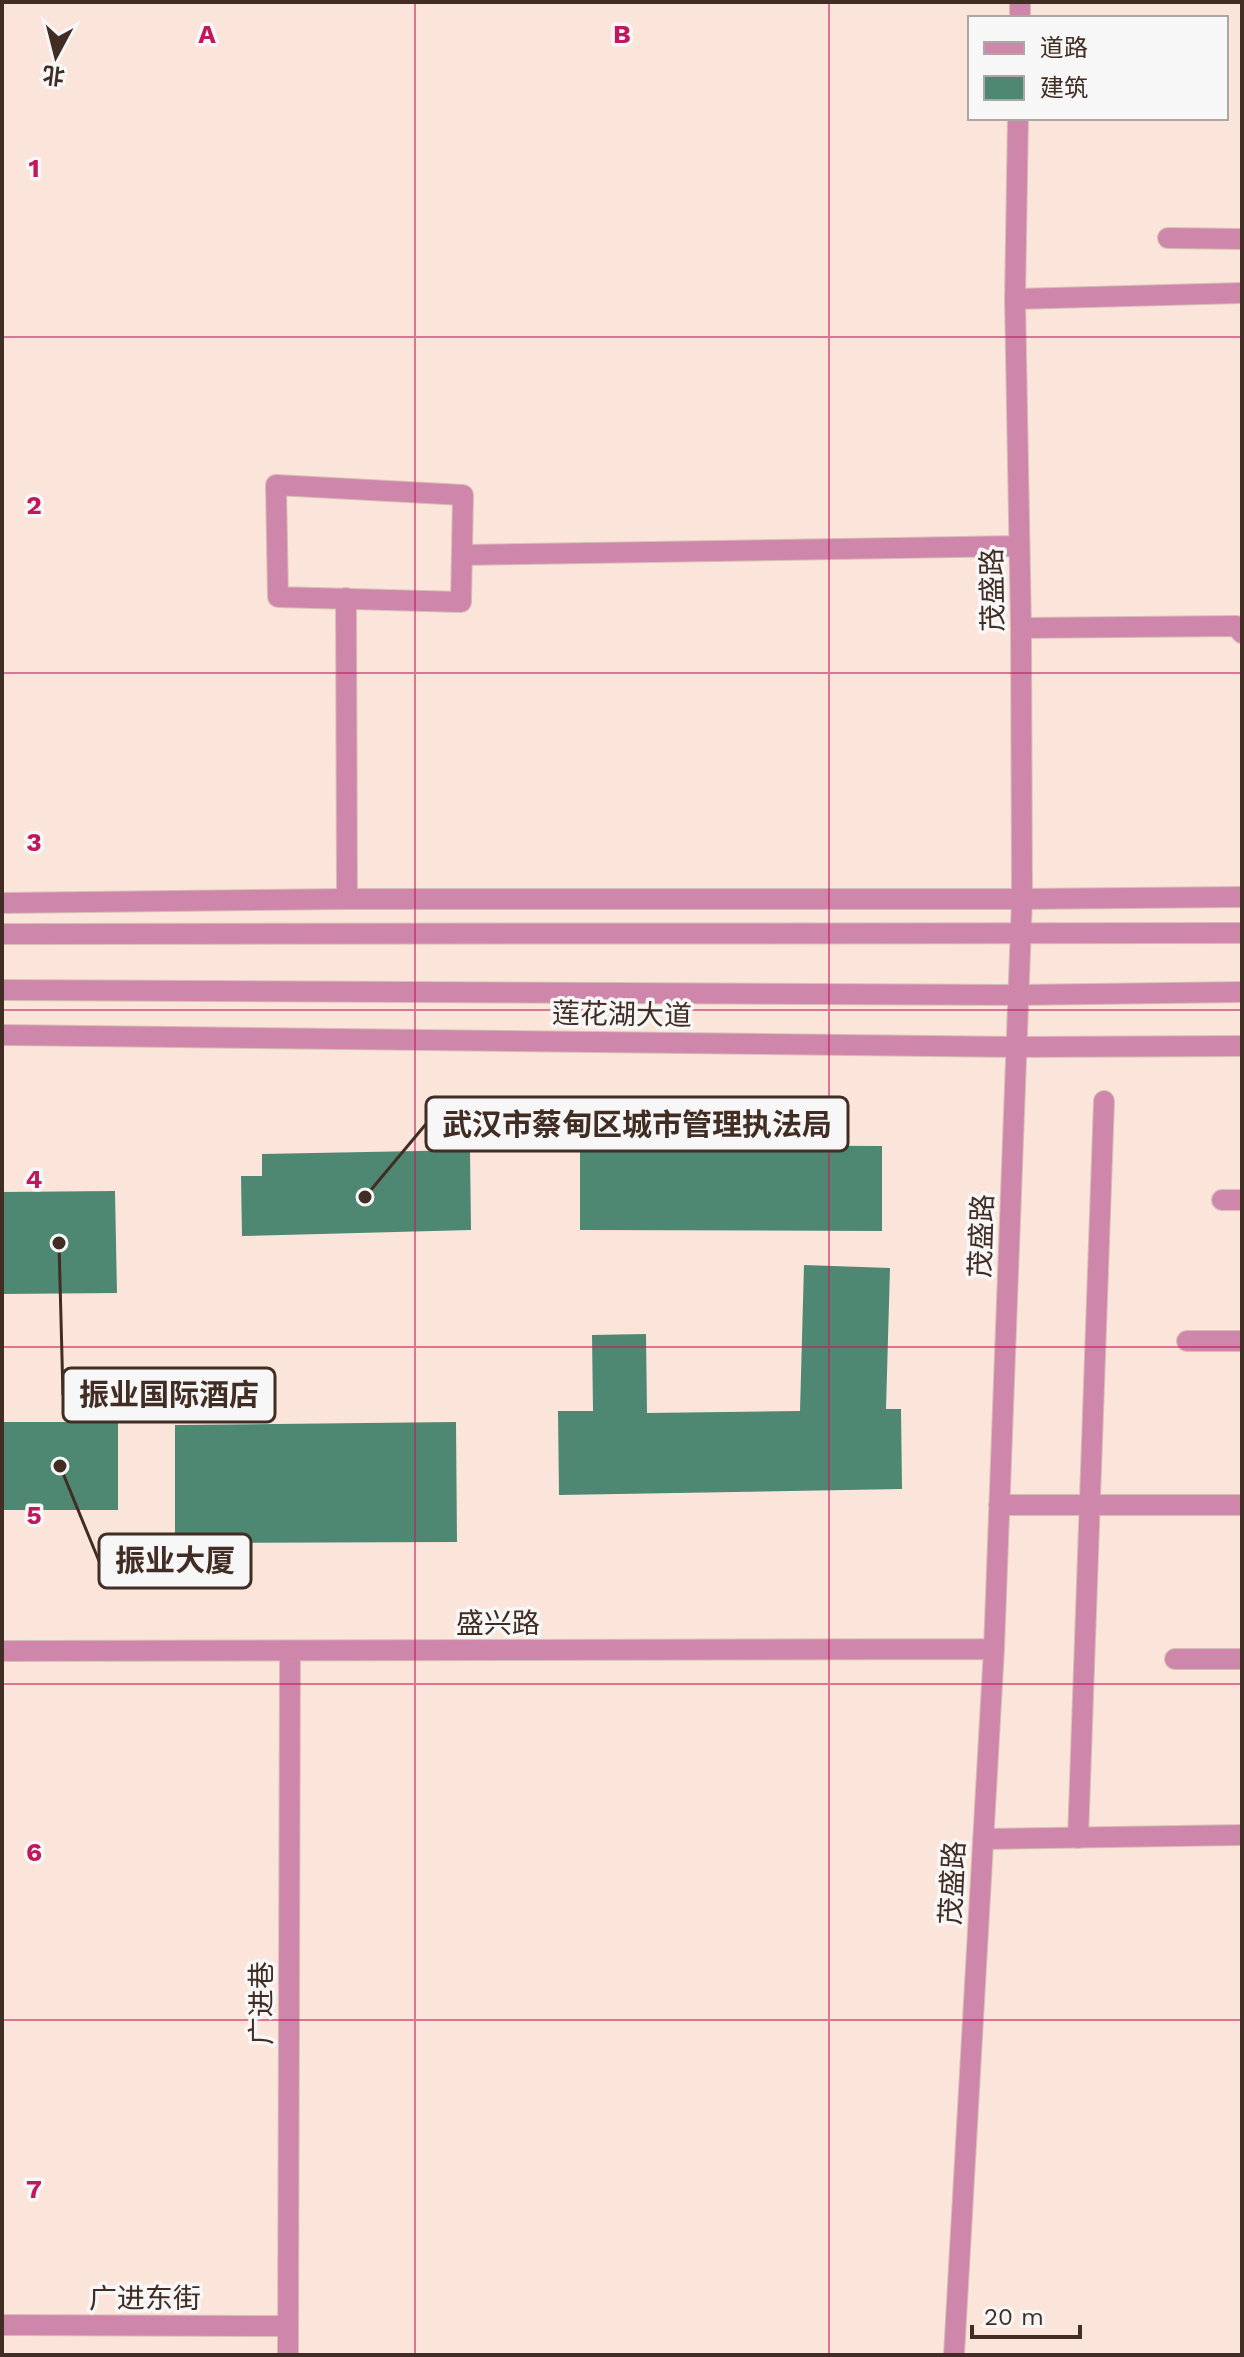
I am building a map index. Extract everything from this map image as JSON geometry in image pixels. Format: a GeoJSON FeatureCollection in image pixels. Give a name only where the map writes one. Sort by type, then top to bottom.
{"type":"FeatureCollection","features":[{"type":"Feature","properties":{"kind":"street","name":"茂盛路"},"geometry":{"type":"LineString","coordinates":[[954,2355],[994,1649],[1022,899],[1015,299],[1018,120]]}},
{"type":"Feature","properties":{"kind":"street"},"geometry":{"type":"LineString","coordinates":[[1168,238],[1242,239]]}},
{"type":"Feature","properties":{"kind":"street"},"geometry":{"type":"LineString","coordinates":[[1015,299],[1242,293]]}},
{"type":"Feature","properties":{"kind":"street"},"geometry":{"type":"LineString","coordinates":[[276,485],[463,495],[461,602],[346,598],[278,597],[276,485]]}},
{"type":"Feature","properties":{"kind":"street"},"geometry":{"type":"LineString","coordinates":[[463,555],[1019,546]]}},
{"type":"Feature","properties":{"kind":"street"},"geometry":{"type":"LineString","coordinates":[[346,598],[347,899]]}},
{"type":"Feature","properties":{"kind":"street"},"geometry":{"type":"LineString","coordinates":[[1021,628],[1236,626],[1242,633]]}},
{"type":"Feature","properties":{"kind":"street"},"geometry":{"type":"LineString","coordinates":[[2,903],[1242,897]]}},
{"type":"Feature","properties":{"kind":"street"},"geometry":{"type":"LineString","coordinates":[[2,934],[1242,933]]}},
{"type":"Feature","properties":{"kind":"street","name":"莲花湖大道"},"geometry":{"type":"LineString","coordinates":[[2,990],[1018,995],[1242,992]]}},
{"type":"Feature","properties":{"kind":"street","name":"莲花湖大道"},"geometry":{"type":"LineString","coordinates":[[2,1035],[1016,1047],[1242,1046]]}},
{"type":"Feature","properties":{"kind":"street"},"geometry":{"type":"LineString","coordinates":[[1078,1838],[1104,1101]]}},
{"type":"Feature","properties":{"kind":"street"},"geometry":{"type":"LineString","coordinates":[[1187,1341],[1242,1341]]}},
{"type":"Feature","properties":{"kind":"street"},"geometry":{"type":"LineString","coordinates":[[999,1505],[1242,1505]]}},
{"type":"Feature","properties":{"kind":"street","name":"盛兴路"},"geometry":{"type":"LineString","coordinates":[[2,1651],[994,1649]]}},
{"type":"Feature","properties":{"kind":"street","name":"广进巷"},"geometry":{"type":"LineString","coordinates":[[288,2355],[290,1651]]}},
{"type":"Feature","properties":{"kind":"street"},"geometry":{"type":"LineString","coordinates":[[1175,1659],[1242,1659]]}},
{"type":"Feature","properties":{"kind":"street"},"geometry":{"type":"LineString","coordinates":[[983,1839],[1242,1835]]}},
{"type":"Feature","properties":{"kind":"street","name":"广进东街"},"geometry":{"type":"LineString","coordinates":[[2,2325],[288,2326]]}},
{"type":"Feature","properties":{"kind":"building"},"geometry":{"type":"Polygon","coordinates":[[[580,1145],[882,1146],[882,1231],[580,1230],[580,1145]]]}},
{"type":"Feature","properties":{"kind":"building"},"geometry":{"type":"Polygon","coordinates":[[[470,1150],[471,1230],[242,1236],[241,1176],[262,1176],[262,1154],[470,1150]]]}},
{"type":"Feature","properties":{"kind":"building"},"geometry":{"type":"Polygon","coordinates":[[[115,1191],[117,1293],[2,1294],[2,1192],[115,1191]]]}},
{"type":"Feature","properties":{"kind":"building"},"geometry":{"type":"Polygon","coordinates":[[[804,1265],[890,1268],[886,1409],[901,1409],[902,1489],[559,1495],[558,1411],[593,1411],[592,1335],[646,1334],[647,1413],[800,1411],[804,1265]]]}},
{"type":"Feature","properties":{"kind":"building"},"geometry":{"type":"Polygon","coordinates":[[[2,1422],[118,1422],[118,1510],[2,1510],[2,1422]]]}},
{"type":"Feature","properties":{"kind":"building"},"geometry":{"type":"Polygon","coordinates":[[[456,1422],[457,1542],[175,1543],[175,1425],[456,1422]]]}},
{"type":"Feature","properties":{"kind":"place","name":"武汉市蔡甸区城市管理执法局"},"geometry":{"type":"Point","coordinates":[365,1197]}},
{"type":"Feature","properties":{"kind":"place","name":"振业国际酒店"},"geometry":{"type":"Point","coordinates":[59,1243]}},
{"type":"Feature","properties":{"kind":"place","name":"振业大厦"},"geometry":{"type":"Point","coordinates":[60,1466]}}]}
